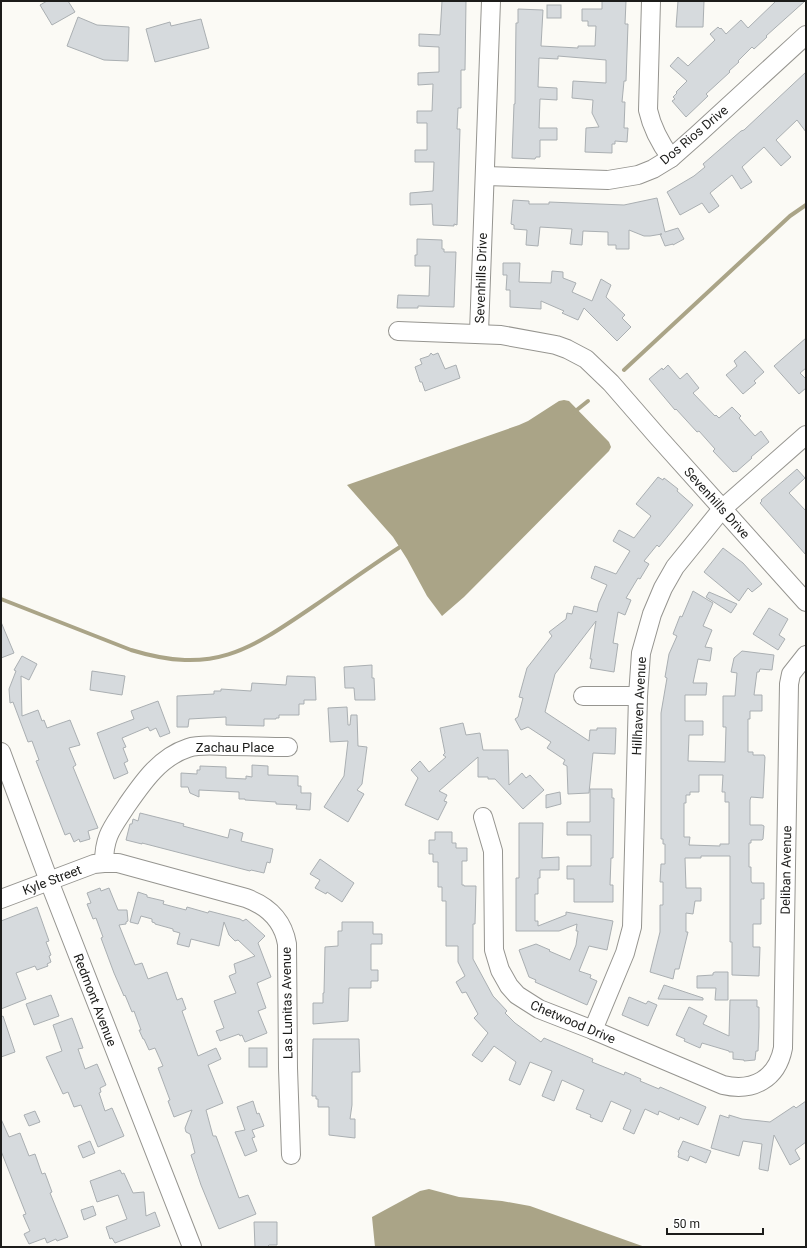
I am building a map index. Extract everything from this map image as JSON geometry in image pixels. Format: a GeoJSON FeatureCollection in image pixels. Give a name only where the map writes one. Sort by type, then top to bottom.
{"type":"FeatureCollection","features":[{"type":"Feature","properties":{"kind":"street","name":"Sevenhills Drive"},"geometry":{"type":"LineString","coordinates":[[491,1],[479,333],[501,335],[556,346],[586,358],[611,383],[806,602]]}},
{"type":"Feature","properties":{"kind":"street"},"geometry":{"type":"LineString","coordinates":[[651,1],[648,110],[657,136],[671,158]]}},
{"type":"Feature","properties":{"kind":"street","name":"Dos Rios Drive"},"geometry":{"type":"LineString","coordinates":[[485,176],[615,179],[638,175],[671,158],[806,35]]}},
{"type":"Feature","properties":{"kind":"street"},"geometry":{"type":"LineString","coordinates":[[398,330],[479,333]]}},
{"type":"Feature","properties":{"kind":"street","name":"Hillhaven Avenue"},"geometry":{"type":"LineString","coordinates":[[593,1030],[626,953],[632,927],[638,696],[641,653],[652,614],[663,588],[675,567],[722,509],[806,435]]}},
{"type":"Feature","properties":{"kind":"street","name":"Deliban Avenue"},"geometry":{"type":"LineString","coordinates":[[760,1082],[767,1077],[777,1065],[783,1048],[789,684],[791,674],[806,655]]}},
{"type":"Feature","properties":{"kind":"street"},"geometry":{"type":"LineString","coordinates":[[583,696],[638,696]]}},
{"type":"Feature","properties":{"kind":"street","name":"Zachau Place"},"geometry":{"type":"LineString","coordinates":[[104,862],[104,849],[107,837],[117,821],[141,785],[154,769],[172,755],[189,747],[207,745],[288,747]]}},
{"type":"Feature","properties":{"kind":"street","name":"Redmont Avenue"},"geometry":{"type":"LineString","coordinates":[[1,752],[49,881],[192,1247]]}},
{"type":"Feature","properties":{"kind":"street","name":"Chetwood Drive"},"geometry":{"type":"LineString","coordinates":[[483,817],[493,850],[494,950],[500,970],[516,995],[538,1009],[593,1030],[723,1085],[742,1087],[760,1082]]}},
{"type":"Feature","properties":{"kind":"street","name":"Kyle Street"},"geometry":{"type":"LineString","coordinates":[[1,899],[104,862]]}},
{"type":"Feature","properties":{"kind":"street","name":"Las Lunitas Avenue"},"geometry":{"type":"LineString","coordinates":[[104,862],[118,863],[246,898],[267,908],[280,922],[286,936],[287,944],[288,1068],[291,1155]]}},
{"type":"Feature","properties":{"kind":"shaded area"},"geometry":{"type":"Polygon","coordinates":[[[559,401],[569,401],[609,442],[611,447],[609,451],[464,597],[442,616],[427,596],[393,537],[347,485],[519,425],[528,421],[559,401]]]}},
{"type":"Feature","properties":{"kind":"shaded area"},"geometry":{"type":"Polygon","coordinates":[[[429,1189],[459,1197],[502,1201],[530,1206],[645,1247],[375,1247],[372,1217],[420,1191],[429,1189]]]}},
{"type":"Feature","properties":{"kind":"building"},"geometry":{"type":"Polygon","coordinates":[[[47,1],[68,1],[75,12],[52,25],[40,5],[47,1]]]}},
{"type":"Feature","properties":{"kind":"building"},"geometry":{"type":"Polygon","coordinates":[[[442,1],[466,1],[465,70],[461,70],[461,108],[458,108],[457,129],[460,129],[457,225],[454,224],[454,226],[433,225],[432,204],[410,205],[410,193],[433,191],[434,162],[415,162],[415,150],[427,150],[427,123],[417,123],[417,111],[432,111],[433,84],[418,85],[418,73],[439,72],[439,47],[419,46],[419,34],[440,35],[442,1]]]}},
{"type":"Feature","properties":{"kind":"building"},"geometry":{"type":"Polygon","coordinates":[[[602,1],[626,1],[625,24],[628,24],[626,81],[624,81],[622,102],[625,102],[624,128],[628,128],[627,142],[615,141],[615,144],[612,144],[612,153],[585,152],[586,128],[599,127],[592,113],[593,100],[572,98],[573,81],[606,83],[606,60],[558,56],[558,59],[539,58],[538,87],[557,88],[557,100],[540,99],[539,128],[557,128],[557,140],[540,140],[540,157],[536,157],[535,159],[512,158],[515,104],[516,23],[518,23],[518,9],[543,10],[541,46],[578,48],[578,46],[595,46],[596,26],[588,26],[588,21],[582,21],[582,9],[602,9],[602,1]]]}},
{"type":"Feature","properties":{"kind":"building"},"geometry":{"type":"Polygon","coordinates":[[[678,1],[704,1],[703,27],[676,27],[678,1]]]}},
{"type":"Feature","properties":{"kind":"building"},"geometry":{"type":"Polygon","coordinates":[[[776,1],[805,1],[766,36],[767,37],[754,49],[752,47],[729,71],[730,72],[706,94],[708,96],[686,117],[672,101],[675,99],[673,97],[677,93],[676,92],[687,81],[670,66],[678,57],[688,66],[715,40],[710,34],[718,27],[720,29],[721,28],[726,34],[741,20],[748,28],[776,1]]]}},
{"type":"Feature","properties":{"kind":"building"},"geometry":{"type":"Polygon","coordinates":[[[547,5],[561,5],[561,18],[547,18],[547,5]]]}},
{"type":"Feature","properties":{"kind":"building"},"geometry":{"type":"Polygon","coordinates":[[[78,17],[97,25],[129,27],[128,61],[104,60],[67,46],[78,17]]]}},
{"type":"Feature","properties":{"kind":"building"},"geometry":{"type":"Polygon","coordinates":[[[201,19],[209,48],[155,62],[146,29],[170,22],[171,26],[201,19]]]}},
{"type":"Feature","properties":{"kind":"building"},"geometry":{"type":"Polygon","coordinates":[[[806,72],[806,132],[797,120],[776,140],[791,157],[781,166],[764,147],[742,167],[752,182],[741,189],[732,175],[710,193],[719,206],[709,213],[702,203],[680,215],[667,192],[694,176],[705,167],[703,164],[744,130],[806,72]]]}},
{"type":"Feature","properties":{"kind":"building"},"geometry":{"type":"Polygon","coordinates":[[[657,198],[665,232],[678,228],[684,239],[673,245],[665,246],[660,234],[644,236],[629,230],[629,249],[616,249],[616,245],[608,245],[608,232],[583,231],[582,245],[570,244],[572,229],[540,227],[538,246],[526,245],[527,230],[514,229],[514,225],[511,224],[513,200],[529,201],[529,204],[549,204],[549,202],[624,205],[657,198]]]}},
{"type":"Feature","properties":{"kind":"building"},"geometry":{"type":"Polygon","coordinates":[[[417,239],[442,240],[442,249],[444,249],[444,252],[456,252],[454,307],[418,306],[418,308],[397,308],[398,295],[429,296],[430,266],[415,266],[417,239]]]}},
{"type":"Feature","properties":{"kind":"building"},"geometry":{"type":"Polygon","coordinates":[[[503,263],[520,263],[519,282],[551,283],[552,271],[563,272],[563,278],[576,283],[572,292],[592,301],[601,279],[611,285],[606,297],[625,315],[622,318],[631,327],[617,341],[584,308],[578,320],[562,313],[564,311],[541,301],[541,309],[510,307],[510,290],[506,290],[507,275],[503,275],[503,263]]]}},
{"type":"Feature","properties":{"kind":"building"},"geometry":{"type":"Polygon","coordinates":[[[806,338],[806,368],[800,373],[806,379],[806,388],[799,394],[774,366],[806,338]]]}},
{"type":"Feature","properties":{"kind":"building"},"geometry":{"type":"Polygon","coordinates":[[[745,351],[764,372],[754,381],[756,383],[743,394],[726,375],[737,366],[734,361],[745,351]]]}},
{"type":"Feature","properties":{"kind":"building"},"geometry":{"type":"Polygon","coordinates":[[[431,353],[433,355],[438,353],[445,369],[456,365],[460,378],[425,391],[415,367],[422,364],[420,359],[429,356],[431,353]]]}},
{"type":"Feature","properties":{"kind":"building"},"geometry":{"type":"Polygon","coordinates":[[[668,365],[680,379],[687,373],[699,388],[693,393],[715,416],[716,415],[719,418],[732,407],[741,416],[739,418],[755,436],[761,431],[769,442],[736,472],[733,472],[713,451],[715,449],[699,431],[697,432],[676,409],[675,410],[649,379],[668,365]]]}},
{"type":"Feature","properties":{"kind":"building"},"geometry":{"type":"Polygon","coordinates":[[[797,469],[805,478],[789,493],[806,511],[806,555],[760,503],[762,501],[761,500],[797,469]]]}},
{"type":"Feature","properties":{"kind":"building"},"geometry":{"type":"Polygon","coordinates":[[[658,477],[663,480],[664,478],[678,489],[677,491],[693,505],[659,547],[657,545],[644,561],[649,564],[640,579],[638,578],[626,598],[631,600],[625,615],[618,612],[613,643],[618,644],[614,672],[590,668],[596,621],[555,674],[545,712],[589,741],[590,730],[597,730],[597,728],[616,728],[615,754],[593,753],[589,793],[568,794],[567,766],[563,764],[565,760],[547,748],[551,742],[528,727],[521,730],[515,719],[518,717],[523,698],[519,697],[527,668],[552,636],[549,632],[566,619],[567,613],[572,614],[574,606],[597,612],[599,603],[607,585],[591,578],[595,566],[616,574],[630,551],[613,541],[619,530],[634,538],[651,516],[636,504],[658,477]]]}},
{"type":"Feature","properties":{"kind":"building"},"geometry":{"type":"Polygon","coordinates":[[[723,548],[743,563],[762,584],[752,592],[748,588],[739,601],[704,572],[723,548]]]}},
{"type":"Feature","properties":{"kind":"building"},"geometry":{"type":"Polygon","coordinates":[[[693,591],[713,603],[703,626],[712,630],[705,647],[712,648],[710,661],[698,659],[693,683],[707,683],[706,695],[685,695],[685,721],[703,721],[703,735],[689,735],[688,761],[725,762],[726,727],[723,727],[723,696],[735,696],[737,673],[731,672],[734,658],[742,651],[774,655],[772,670],[760,669],[759,672],[757,672],[754,695],[762,695],[762,711],[750,711],[750,719],[748,719],[748,752],[753,752],[753,755],[764,755],[765,757],[763,798],[751,797],[750,800],[750,825],[764,826],[763,839],[751,840],[751,843],[749,843],[749,867],[751,867],[751,881],[752,883],[764,883],[764,899],[761,899],[761,924],[753,924],[753,947],[760,947],[759,976],[732,975],[732,942],[730,942],[730,856],[701,856],[701,858],[685,858],[686,888],[701,888],[701,901],[695,901],[693,914],[686,913],[686,932],[688,932],[679,969],[675,969],[673,979],[650,972],[660,932],[660,905],[663,905],[663,882],[660,882],[661,864],[665,864],[665,844],[663,844],[663,839],[661,839],[661,713],[667,678],[665,677],[669,654],[677,636],[673,634],[680,616],[682,617],[693,591]],[[699,775],[699,792],[690,792],[690,795],[686,795],[686,803],[684,803],[684,837],[690,837],[689,845],[720,846],[720,844],[729,844],[729,802],[725,802],[725,792],[722,792],[723,775],[699,775]]]}},
{"type":"Feature","properties":{"kind":"building"},"geometry":{"type":"Polygon","coordinates":[[[709,592],[737,604],[731,613],[706,597],[709,592]]]}},
{"type":"Feature","properties":{"kind":"building"},"geometry":{"type":"Polygon","coordinates":[[[769,608],[788,619],[779,635],[785,639],[778,650],[753,634],[769,608]]]}},
{"type":"Feature","properties":{"kind":"building"},"geometry":{"type":"Polygon","coordinates":[[[1,622],[14,653],[1,658],[1,622]]]}},
{"type":"Feature","properties":{"kind":"building"},"geometry":{"type":"Polygon","coordinates":[[[22,656],[37,664],[29,680],[21,676],[22,716],[38,710],[42,721],[44,720],[47,728],[70,720],[80,745],[69,748],[76,765],[73,767],[98,828],[88,831],[90,839],[80,842],[79,839],[74,842],[70,833],[65,835],[36,761],[39,760],[32,741],[28,742],[13,702],[10,703],[9,689],[16,671],[14,670],[22,656]]]}},
{"type":"Feature","properties":{"kind":"building"},"geometry":{"type":"Polygon","coordinates":[[[372,665],[375,700],[355,700],[354,688],[345,688],[344,667],[372,665]]]}},
{"type":"Feature","properties":{"kind":"building"},"geometry":{"type":"Polygon","coordinates":[[[92,671],[125,676],[122,695],[90,690],[92,671]]]}},
{"type":"Feature","properties":{"kind":"building"},"geometry":{"type":"Polygon","coordinates":[[[287,676],[315,677],[316,700],[304,700],[304,704],[299,704],[299,715],[279,715],[279,718],[276,719],[264,719],[264,726],[226,725],[226,717],[189,719],[188,727],[177,727],[177,696],[214,694],[214,691],[221,691],[221,689],[251,691],[252,683],[286,685],[287,676]]]}},
{"type":"Feature","properties":{"kind":"building"},"geometry":{"type":"Polygon","coordinates":[[[158,701],[170,733],[160,737],[156,728],[150,731],[148,727],[122,738],[126,747],[123,748],[128,761],[124,763],[128,773],[114,779],[97,733],[134,719],[131,711],[158,701]]]}},
{"type":"Feature","properties":{"kind":"building"},"geometry":{"type":"Polygon","coordinates":[[[347,707],[348,725],[350,725],[351,715],[357,715],[358,746],[367,747],[362,784],[357,790],[364,794],[348,822],[324,807],[344,776],[348,741],[330,742],[328,708],[347,707]]]}},
{"type":"Feature","properties":{"kind":"building"},"geometry":{"type":"Polygon","coordinates":[[[463,723],[466,735],[480,733],[483,750],[508,750],[509,785],[522,773],[526,778],[530,775],[544,790],[523,809],[495,779],[478,777],[478,757],[439,791],[447,795],[444,801],[447,802],[438,820],[405,805],[418,778],[411,770],[420,761],[429,772],[446,757],[443,755],[445,753],[440,728],[463,723]]]}},
{"type":"Feature","properties":{"kind":"building"},"geometry":{"type":"Polygon","coordinates":[[[252,765],[268,766],[268,775],[298,776],[298,786],[301,786],[301,793],[311,793],[310,810],[296,809],[297,805],[239,799],[239,792],[199,790],[199,797],[190,793],[188,787],[181,787],[181,773],[197,774],[197,770],[200,770],[200,766],[226,767],[226,778],[246,779],[246,776],[252,777],[252,765]]]}},
{"type":"Feature","properties":{"kind":"building"},"geometry":{"type":"Polygon","coordinates":[[[590,789],[612,789],[612,798],[614,798],[613,858],[611,858],[610,885],[613,885],[613,902],[574,902],[574,879],[567,879],[567,866],[591,866],[591,835],[567,835],[567,822],[590,822],[590,789]]]}},
{"type":"Feature","properties":{"kind":"building"},"geometry":{"type":"Polygon","coordinates":[[[560,792],[561,804],[546,808],[546,795],[560,792]]]}},
{"type":"Feature","properties":{"kind":"building"},"geometry":{"type":"Polygon","coordinates":[[[140,813],[184,824],[183,826],[228,838],[230,829],[243,833],[241,841],[273,849],[270,863],[267,862],[264,873],[250,871],[126,840],[130,824],[132,824],[133,819],[138,821],[140,813]]]}},
{"type":"Feature","properties":{"kind":"building"},"geometry":{"type":"Polygon","coordinates":[[[519,823],[543,823],[542,858],[559,857],[559,870],[540,870],[540,878],[538,878],[538,894],[535,894],[535,921],[538,921],[538,926],[566,915],[566,912],[613,921],[607,950],[589,946],[579,971],[591,975],[590,978],[597,981],[587,1005],[535,982],[536,980],[529,977],[519,950],[536,944],[570,960],[576,945],[578,931],[576,931],[577,924],[559,931],[516,931],[516,878],[519,878],[519,823]]]}},
{"type":"Feature","properties":{"kind":"building"},"geometry":{"type":"Polygon","coordinates":[[[435,832],[452,832],[452,843],[456,843],[456,848],[467,848],[467,861],[462,861],[462,885],[476,886],[475,924],[473,924],[473,959],[493,996],[507,1011],[505,1013],[515,1023],[541,1042],[544,1038],[593,1059],[592,1062],[624,1075],[625,1072],[641,1079],[640,1081],[659,1089],[660,1087],[706,1107],[698,1125],[680,1117],[679,1120],[659,1111],[658,1115],[645,1109],[634,1134],[623,1129],[631,1110],[611,1101],[602,1122],[590,1117],[591,1115],[576,1109],[584,1090],[562,1080],[554,1101],[542,1096],[552,1071],[530,1062],[520,1085],[509,1080],[516,1062],[494,1046],[482,1062],[472,1055],[488,1033],[474,1018],[478,1014],[466,992],[462,993],[456,982],[465,976],[458,962],[458,946],[446,946],[446,901],[442,901],[442,887],[438,887],[438,862],[433,862],[433,854],[429,854],[429,840],[435,840],[435,832]]]}},
{"type":"Feature","properties":{"kind":"building"},"geometry":{"type":"Polygon","coordinates":[[[320,859],[354,883],[342,902],[327,892],[326,894],[315,888],[320,880],[310,874],[320,859]]]}},
{"type":"Feature","properties":{"kind":"building"},"geometry":{"type":"Polygon","coordinates":[[[100,888],[101,891],[109,888],[118,910],[127,910],[128,921],[126,924],[119,925],[135,965],[142,963],[148,979],[167,972],[177,1000],[182,998],[186,1009],[182,1011],[198,1056],[216,1048],[221,1059],[208,1065],[223,1103],[206,1110],[213,1136],[216,1136],[239,1198],[248,1195],[256,1214],[219,1229],[201,1185],[191,1155],[195,1153],[190,1134],[186,1132],[185,1128],[192,1110],[174,1117],[168,1101],[170,1100],[158,1068],[163,1066],[155,1048],[149,1050],[143,1039],[134,1011],[132,1012],[114,973],[101,938],[103,937],[96,918],[93,919],[87,904],[91,903],[87,893],[100,888]]]}},
{"type":"Feature","properties":{"kind":"building"},"geometry":{"type":"Polygon","coordinates":[[[138,892],[147,895],[147,897],[164,901],[163,904],[186,910],[187,907],[208,913],[209,911],[243,921],[246,919],[265,936],[258,943],[271,977],[257,983],[266,1008],[258,1011],[267,1033],[245,1042],[242,1035],[240,1036],[239,1034],[220,1041],[216,1031],[224,1028],[214,1001],[236,993],[229,976],[236,973],[234,964],[255,956],[238,940],[235,941],[229,935],[224,922],[219,946],[191,939],[189,947],[177,944],[180,933],[173,931],[173,929],[155,924],[152,922],[152,919],[141,916],[138,924],[130,922],[138,892]]]}},
{"type":"Feature","properties":{"kind":"building"},"geometry":{"type":"Polygon","coordinates":[[[37,907],[49,941],[46,942],[51,955],[49,956],[51,962],[47,964],[48,966],[37,970],[35,966],[16,973],[26,999],[1,1009],[1,921],[37,907]]]}},
{"type":"Feature","properties":{"kind":"building"},"geometry":{"type":"Polygon","coordinates":[[[342,922],[373,922],[373,934],[382,934],[382,944],[371,944],[371,970],[378,970],[378,981],[371,981],[371,988],[349,988],[348,1021],[313,1024],[313,1003],[323,1003],[325,947],[338,946],[338,931],[342,931],[342,922]]]}},
{"type":"Feature","properties":{"kind":"building"},"geometry":{"type":"Polygon","coordinates":[[[715,972],[728,972],[728,1000],[715,1000],[716,988],[697,988],[697,976],[713,975],[715,972]]]}},
{"type":"Feature","properties":{"kind":"building"},"geometry":{"type":"Polygon","coordinates":[[[664,985],[703,998],[703,1000],[658,999],[664,985]]]}},
{"type":"Feature","properties":{"kind":"building"},"geometry":{"type":"Polygon","coordinates":[[[51,995],[59,1016],[34,1025],[26,1004],[51,995]]]}},
{"type":"Feature","properties":{"kind":"building"},"geometry":{"type":"Polygon","coordinates":[[[629,997],[646,1004],[648,1001],[657,1005],[648,1026],[622,1015],[629,997]]]}},
{"type":"Feature","properties":{"kind":"building"},"geometry":{"type":"Polygon","coordinates":[[[730,1000],[757,1000],[757,1007],[759,1007],[759,1027],[758,1051],[756,1051],[755,1060],[744,1061],[733,1059],[733,1052],[702,1043],[700,1048],[684,1041],[685,1039],[676,1035],[689,1007],[707,1016],[703,1024],[729,1036],[730,1000]]]}},
{"type":"Feature","properties":{"kind":"building"},"geometry":{"type":"Polygon","coordinates":[[[3,1016],[15,1052],[1,1057],[1,1017],[3,1016]]]}},
{"type":"Feature","properties":{"kind":"building"},"geometry":{"type":"Polygon","coordinates":[[[72,1018],[83,1048],[78,1049],[85,1069],[97,1064],[106,1085],[100,1088],[101,1092],[99,1093],[105,1111],[112,1108],[124,1136],[98,1147],[81,1105],[74,1107],[68,1092],[63,1094],[46,1057],[62,1051],[53,1025],[72,1018]]]}},
{"type":"Feature","properties":{"kind":"building"},"geometry":{"type":"Polygon","coordinates":[[[313,1039],[359,1039],[360,1072],[352,1072],[352,1105],[350,1119],[355,1119],[355,1138],[329,1135],[329,1107],[318,1107],[318,1099],[316,1099],[316,1096],[312,1096],[313,1039]]]}},
{"type":"Feature","properties":{"kind":"building"},"geometry":{"type":"Polygon","coordinates":[[[249,1048],[267,1048],[267,1067],[249,1067],[249,1048]]]}},
{"type":"Feature","properties":{"kind":"building"},"geometry":{"type":"Polygon","coordinates":[[[253,1101],[257,1114],[259,1113],[264,1126],[252,1130],[255,1137],[252,1138],[257,1151],[245,1156],[235,1132],[245,1130],[237,1107],[253,1101]]]}},
{"type":"Feature","properties":{"kind":"building"},"geometry":{"type":"Polygon","coordinates":[[[806,1101],[806,1142],[795,1150],[800,1159],[790,1165],[774,1135],[768,1171],[759,1169],[762,1144],[743,1141],[739,1156],[711,1148],[720,1115],[729,1118],[729,1115],[742,1119],[770,1122],[794,1106],[796,1108],[806,1101]]]}},
{"type":"Feature","properties":{"kind":"building"},"geometry":{"type":"Polygon","coordinates":[[[35,1111],[40,1122],[29,1126],[24,1115],[35,1111]]]}},
{"type":"Feature","properties":{"kind":"building"},"geometry":{"type":"Polygon","coordinates":[[[1,1119],[9,1137],[20,1133],[29,1156],[35,1154],[42,1174],[45,1173],[52,1192],[50,1193],[68,1237],[57,1241],[56,1239],[47,1243],[45,1238],[29,1244],[24,1234],[30,1231],[23,1215],[26,1214],[1,1151],[1,1119]]]}},
{"type":"Feature","properties":{"kind":"building"},"geometry":{"type":"Polygon","coordinates":[[[90,1141],[95,1153],[83,1158],[78,1146],[90,1141]]]}},
{"type":"Feature","properties":{"kind":"building"},"geometry":{"type":"Polygon","coordinates":[[[683,1141],[711,1151],[706,1163],[690,1156],[688,1161],[678,1157],[678,1152],[683,1141]]]}},
{"type":"Feature","properties":{"kind":"building"},"geometry":{"type":"Polygon","coordinates":[[[120,1170],[122,1174],[124,1173],[133,1193],[144,1192],[146,1216],[155,1212],[160,1226],[115,1243],[112,1238],[110,1239],[106,1227],[127,1219],[118,1195],[97,1202],[90,1181],[120,1170]]]}},
{"type":"Feature","properties":{"kind":"building"},"geometry":{"type":"Polygon","coordinates":[[[93,1206],[96,1215],[84,1220],[81,1210],[93,1206]]]}},
{"type":"Feature","properties":{"kind":"building"},"geometry":{"type":"Polygon","coordinates":[[[254,1222],[277,1222],[277,1245],[255,1247],[254,1222]]]}},
{"type":"Feature","properties":{"kind":"waterway"},"geometry":{"type":"LineString","coordinates":[[624,370],[790,216],[806,205]]}},
{"type":"Feature","properties":{"kind":"waterway"},"geometry":{"type":"LineString","coordinates":[[573,413],[588,401]]}},
{"type":"Feature","properties":{"kind":"waterway"},"geometry":{"type":"LineString","coordinates":[[1,599],[131,650],[160,657],[185,660],[208,659],[228,654],[249,646],[269,635],[291,622],[400,547]]}}]}
